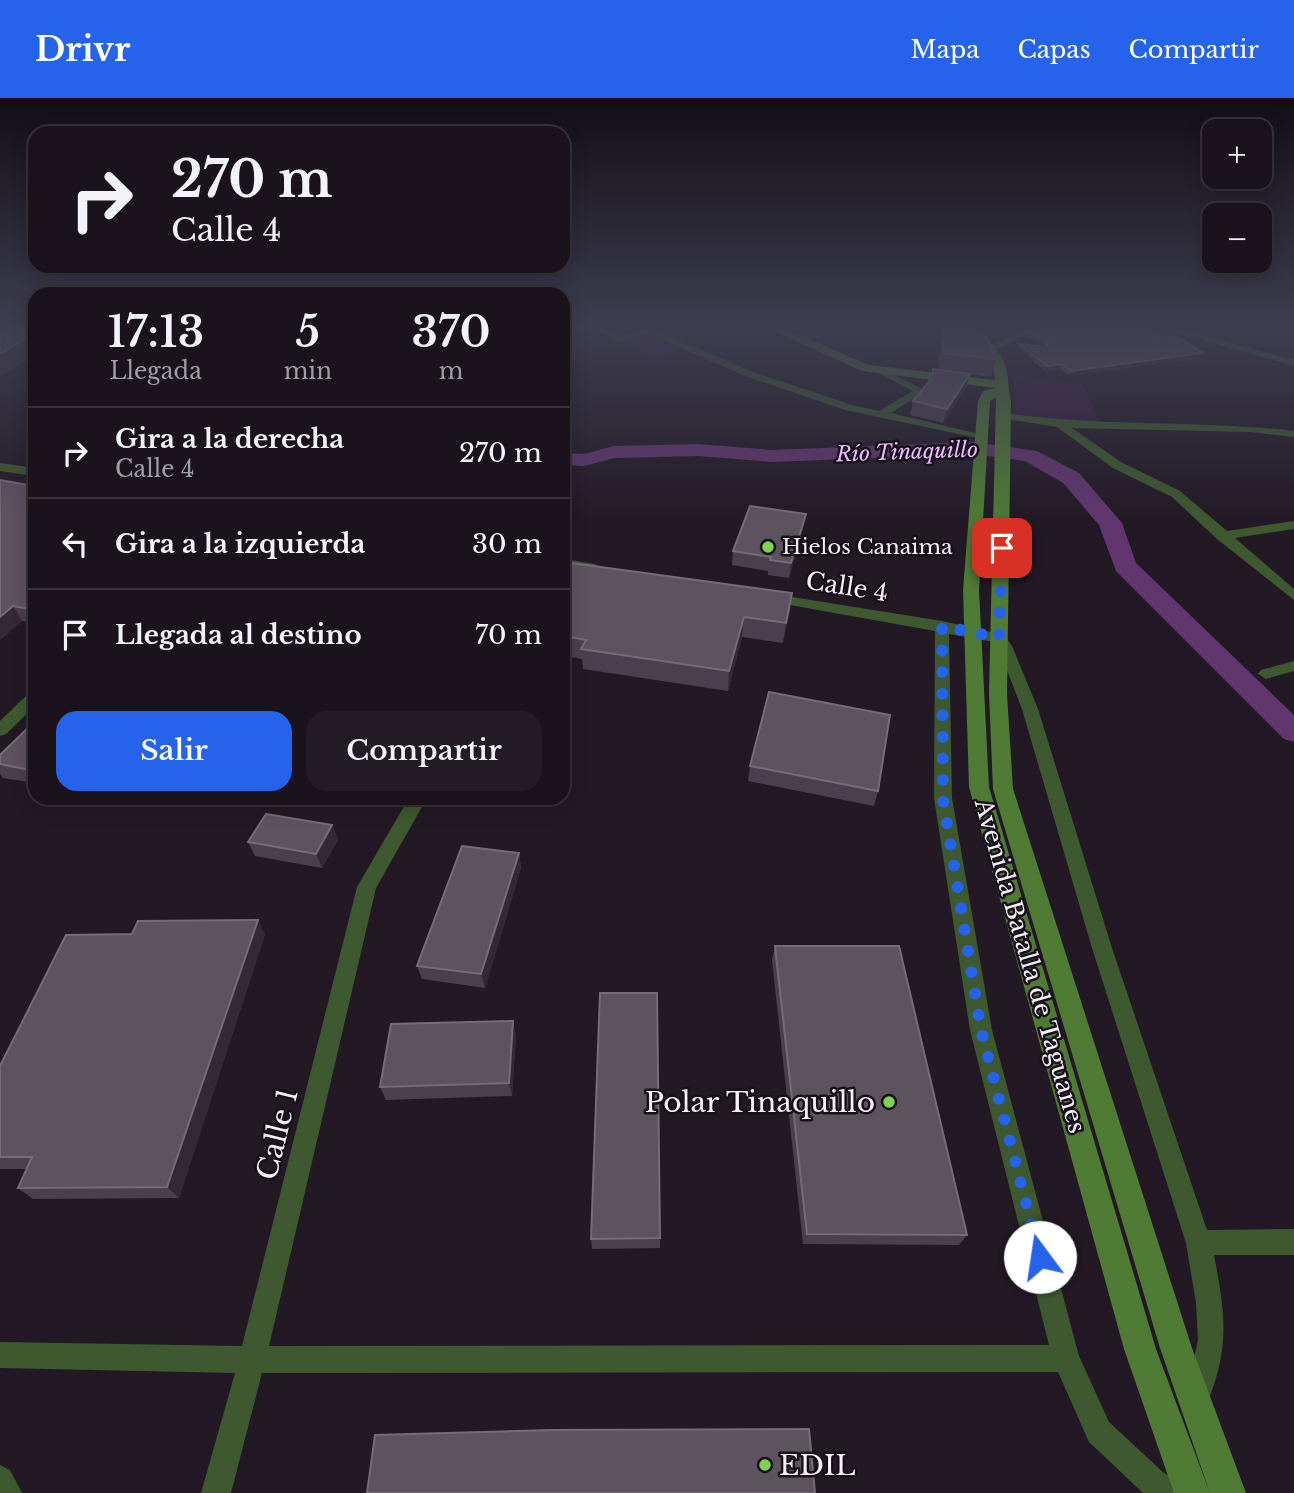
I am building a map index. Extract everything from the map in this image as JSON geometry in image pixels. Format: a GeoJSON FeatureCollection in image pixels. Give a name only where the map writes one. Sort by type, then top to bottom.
{"type":"FeatureCollection","features":[{"type":"Feature","properties":{"kind":"street"},"geometry":{"type":"LineString","coordinates":[[801,392],[849,408],[882,414],[987,449]]}},
{"type":"Feature","properties":{"kind":"street"},"geometry":{"type":"LineString","coordinates":[[882,414],[920,392]]}},
{"type":"Feature","properties":{"kind":"street","name":"Avenida Batalla de Taguanes"},"geometry":{"type":"LineString","coordinates":[[995,392],[985,397],[985,635],[979,787],[1140,1349],[1192,1493]]}},
{"type":"Feature","properties":{"kind":"street","name":"Avenida Batalla de Taguanes"},"geometry":{"type":"LineString","coordinates":[[987,449],[1005,442],[1001,392]]}},
{"type":"Feature","properties":{"kind":"street"},"geometry":{"type":"LineString","coordinates":[[1005,416],[1060,424],[1250,429],[1294,434]]}},
{"type":"Feature","properties":{"kind":"street"},"geometry":{"type":"LineString","coordinates":[[1060,424],[1117,465],[1176,494],[1294,596]]}},
{"type":"Feature","properties":{"kind":"street"},"geometry":{"type":"LineString","coordinates":[[0,467],[28,471]]}},
{"type":"Feature","properties":{"kind":"street"},"geometry":{"type":"LineString","coordinates":[[1222,536],[1294,525]]}},
{"type":"Feature","properties":{"kind":"street"},"geometry":{"type":"LineString","coordinates":[[570,564],[604,570]]}},
{"type":"Feature","properties":{"kind":"street","name":"Calle 4"},"geometry":{"type":"LineString","coordinates":[[753,595],[985,635]]}},
{"type":"Feature","properties":{"kind":"street"},"geometry":{"type":"LineString","coordinates":[[942,626],[943,799],[981,1030],[1066,1357],[1099,1432],[1154,1483],[1173,1493]]}},
{"type":"Feature","properties":{"kind":"street"},"geometry":{"type":"LineString","coordinates":[[985,635],[1018,676],[1030,709],[1102,948],[1199,1243],[1213,1331],[1209,1371],[1195,1399]]}},
{"type":"Feature","properties":{"kind":"street","name":"Avenida Batalla de Taguanes"},"geometry":{"type":"LineString","coordinates":[[985,635],[1003,789],[1176,1348],[1228,1493]]}},
{"type":"Feature","properties":{"kind":"street"},"geometry":{"type":"LineString","coordinates":[[1266,674],[1294,666]]}},
{"type":"Feature","properties":{"kind":"street"},"geometry":{"type":"LineString","coordinates":[[0,730],[28,704]]}},
{"type":"Feature","properties":{"kind":"street","name":"Calle 1"},"geometry":{"type":"LineString","coordinates":[[216,1493],[253,1360],[368,887],[414,805]]}},
{"type":"Feature","properties":{"kind":"street"},"geometry":{"type":"LineString","coordinates":[[1199,1243],[1294,1242]]}},
{"type":"Feature","properties":{"kind":"street"},"geometry":{"type":"LineString","coordinates":[[0,1355],[253,1360],[1066,1357]]}},
{"type":"Feature","properties":{"kind":"street"},"geometry":{"type":"LineString","coordinates":[[0,1480],[7,1493]]}},
{"type":"Feature","properties":{"kind":"shaded area"},"geometry":{"type":"Polygon","coordinates":[[[1014,392],[1086,392],[1100,422],[1056,421],[1013,415],[1014,392]]]}},
{"type":"Feature","properties":{"kind":"building"},"geometry":{"type":"Polygon","coordinates":[[[920,392],[958,392],[947,409],[913,401],[920,392]]]}},
{"type":"Feature","properties":{"kind":"building"},"geometry":{"type":"Polygon","coordinates":[[[0,480],[28,485],[28,609],[13,606],[0,617],[0,480]]]}},
{"type":"Feature","properties":{"kind":"building","name":"Hielos Canaima"},"geometry":{"type":"Polygon","coordinates":[[[750,506],[806,514],[791,563],[733,551],[750,506]]]}},
{"type":"Feature","properties":{"kind":"building"},"geometry":{"type":"Polygon","coordinates":[[[571,563],[792,593],[786,623],[744,617],[729,671],[581,649],[586,640],[570,637],[571,563]]]}},
{"type":"Feature","properties":{"kind":"building"},"geometry":{"type":"Polygon","coordinates":[[[769,692],[890,715],[878,791],[750,766],[769,692]]]}},
{"type":"Feature","properties":{"kind":"building"},"geometry":{"type":"Polygon","coordinates":[[[28,728],[28,770],[0,764],[0,755],[28,728]]]}},
{"type":"Feature","properties":{"kind":"building"},"geometry":{"type":"Polygon","coordinates":[[[266,814],[332,825],[316,854],[248,842],[266,814]]]}},
{"type":"Feature","properties":{"kind":"building"},"geometry":{"type":"Polygon","coordinates":[[[462,846],[519,853],[481,974],[417,966],[462,846]]]}},
{"type":"Feature","properties":{"kind":"building"},"geometry":{"type":"Polygon","coordinates":[[[258,920],[167,1187],[18,1188],[32,1157],[0,1157],[0,1066],[66,935],[132,934],[138,921],[258,920]]]}},
{"type":"Feature","properties":{"kind":"building"},"geometry":{"type":"Polygon","coordinates":[[[775,946],[899,946],[967,1235],[807,1234],[775,946]]]}},
{"type":"Feature","properties":{"kind":"building"},"geometry":{"type":"Polygon","coordinates":[[[600,993],[657,993],[660,1238],[591,1239],[600,993]]]}},
{"type":"Feature","properties":{"kind":"building"},"geometry":{"type":"Polygon","coordinates":[[[513,1021],[509,1083],[380,1087],[391,1024],[513,1021]]]}},
{"type":"Feature","properties":{"kind":"building"},"geometry":{"type":"Polygon","coordinates":[[[809,1429],[815,1493],[367,1493],[375,1435],[551,1430],[809,1429]]]}},
{"type":"Feature","properties":{"kind":"waterway","name":"Río Tinaquillo"},"geometry":{"type":"LineString","coordinates":[[570,459],[584,460],[614,452],[698,450],[772,456],[974,448],[1030,455],[1071,478],[1110,523],[1125,566],[1294,732]]}},
{"type":"Feature","properties":{"kind":"place","name":"Hielos Canaima"},"geometry":{"type":"Point","coordinates":[768,547]}},
{"type":"Feature","properties":{"kind":"place","name":"Polar Tinaquillo"},"geometry":{"type":"Point","coordinates":[889,1102]}},
{"type":"Feature","properties":{"kind":"place","name":"EDIL"},"geometry":{"type":"Point","coordinates":[765,1465]}},
{"type":"Feature","properties":{"kind":"route"},"geometry":{"type":"LineString","coordinates":[[1002,548],[999,638],[942,626],[943,799],[981,1030],[1040,1257]]}}]}
